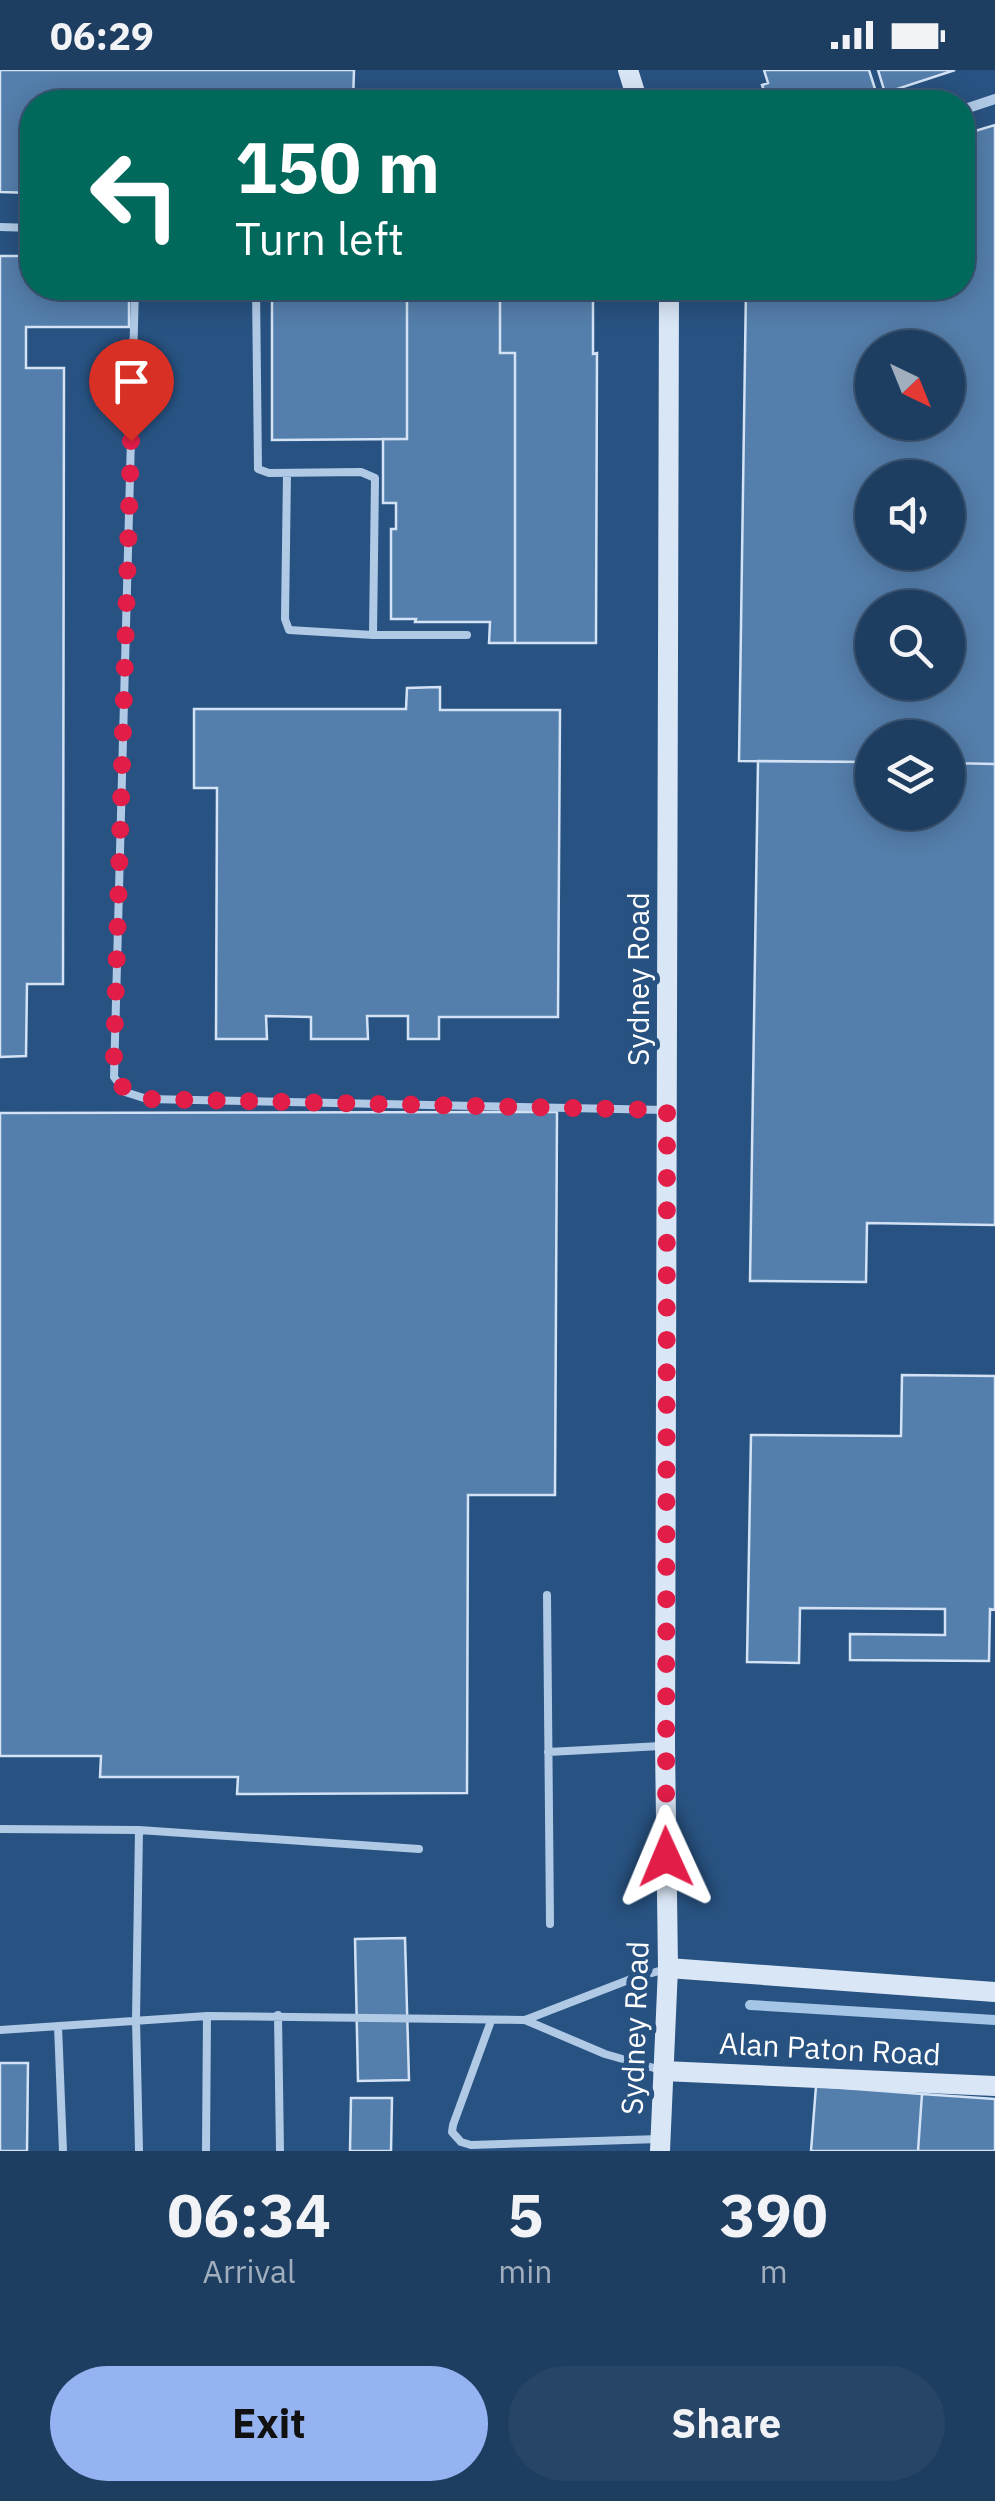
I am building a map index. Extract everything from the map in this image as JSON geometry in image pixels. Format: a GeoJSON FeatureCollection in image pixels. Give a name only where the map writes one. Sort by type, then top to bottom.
{"type":"FeatureCollection","features":[{"type":"Feature","properties":{"kind":"main road","name":"Sydney Road"},"geometry":{"type":"LineString","coordinates":[[660,2145],[668,1968],[665,1746],[669,300]]}},
{"type":"Feature","properties":{"kind":"main road"},"geometry":{"type":"LineString","coordinates":[[668,1968],[995,1992]]}},
{"type":"Feature","properties":{"kind":"main road","name":"Alan Paton Road"},"geometry":{"type":"LineString","coordinates":[[663,2070],[995,2086]]}},
{"type":"Feature","properties":{"kind":"lane"},"geometry":{"type":"LineString","coordinates":[[135,300],[114,1077],[125,1092],[147,1099],[667,1110]]}},
{"type":"Feature","properties":{"kind":"lane"},"geometry":{"type":"LineString","coordinates":[[256,300],[257,462],[262,472],[361,472],[374,478],[372,635]]}},
{"type":"Feature","properties":{"kind":"lane"},"geometry":{"type":"LineString","coordinates":[[288,473],[286,626],[298,632],[468,634]]}},
{"type":"Feature","properties":{"kind":"lane"},"geometry":{"type":"LineString","coordinates":[[547,1595],[550,1924]]}},
{"type":"Feature","properties":{"kind":"lane"},"geometry":{"type":"LineString","coordinates":[[548,1752],[665,1746]]}},
{"type":"Feature","properties":{"kind":"lane"},"geometry":{"type":"LineString","coordinates":[[0,1829],[139,1830],[419,1850]]}},
{"type":"Feature","properties":{"kind":"lane"},"geometry":{"type":"LineString","coordinates":[[138,2151],[139,1830]]}},
{"type":"Feature","properties":{"kind":"lane"},"geometry":{"type":"LineString","coordinates":[[0,2030],[207,2016],[524,2020],[631,1978],[668,1968]]}},
{"type":"Feature","properties":{"kind":"lane"},"geometry":{"type":"LineString","coordinates":[[278,2015],[280,2151]]}},
{"type":"Feature","properties":{"kind":"lane"},"geometry":{"type":"LineString","coordinates":[[206,2151],[207,2016]]}},
{"type":"Feature","properties":{"kind":"lane"},"geometry":{"type":"LineString","coordinates":[[524,2020],[605,2054],[663,2070]]}},
{"type":"Feature","properties":{"kind":"lane"},"geometry":{"type":"LineString","coordinates":[[491,2021],[453,2125],[452,2132],[461,2142],[660,2145]]}},
{"type":"Feature","properties":{"kind":"lane"},"geometry":{"type":"LineString","coordinates":[[58,2026],[63,2151]]}},
{"type":"Feature","properties":{"kind":"building"},"geometry":{"type":"Polygon","coordinates":[[[0,70],[354,70],[353,90],[20,90],[20,193],[0,192],[0,70]]]}},
{"type":"Feature","properties":{"kind":"building"},"geometry":{"type":"Polygon","coordinates":[[[764,70],[869,70],[875,90],[764,90],[762,85],[768,83],[764,70]]]}},
{"type":"Feature","properties":{"kind":"building"},"geometry":{"type":"Polygon","coordinates":[[[878,70],[955,70],[894,90],[884,90],[878,70]]]}},
{"type":"Feature","properties":{"kind":"building"},"geometry":{"type":"Polygon","coordinates":[[[995,125],[995,764],[965,763],[965,720],[855,720],[855,762],[739,761],[746,300],[975,300],[975,131],[995,125]]]}},
{"type":"Feature","properties":{"kind":"building"},"geometry":{"type":"Polygon","coordinates":[[[0,256],[20,256],[20,300],[129,300],[129,327],[26,327],[26,368],[64,368],[63,984],[27,984],[26,1056],[0,1057],[0,256]]]}},
{"type":"Feature","properties":{"kind":"building"},"geometry":{"type":"Polygon","coordinates":[[[272,300],[407,300],[407,439],[272,440],[272,300]]]}},
{"type":"Feature","properties":{"kind":"building"},"geometry":{"type":"Polygon","coordinates":[[[407,300],[500,300],[500,353],[515,353],[515,643],[489,643],[490,622],[391,619],[391,529],[396,529],[396,503],[383,503],[383,439],[407,439],[407,300]]]}},
{"type":"Feature","properties":{"kind":"building"},"geometry":{"type":"Polygon","coordinates":[[[500,300],[593,300],[593,354],[597,353],[596,643],[515,643],[515,353],[500,353],[500,300]]]}},
{"type":"Feature","properties":{"kind":"building"},"geometry":{"type":"Polygon","coordinates":[[[440,687],[440,710],[560,710],[558,1017],[439,1017],[439,1039],[408,1039],[408,1016],[367,1016],[368,1039],[311,1039],[311,1017],[266,1016],[267,1039],[216,1039],[217,788],[194,788],[194,709],[406,709],[407,688],[440,687]]]}},
{"type":"Feature","properties":{"kind":"building"},"geometry":{"type":"Polygon","coordinates":[[[758,761],[855,762],[855,830],[965,830],[965,763],[995,764],[995,1225],[867,1223],[866,1282],[750,1281],[758,761]]]}},
{"type":"Feature","properties":{"kind":"building"},"geometry":{"type":"Polygon","coordinates":[[[557,1112],[555,1495],[468,1495],[467,1793],[237,1794],[238,1777],[100,1777],[101,1756],[0,1756],[0,1113],[557,1112]]]}},
{"type":"Feature","properties":{"kind":"building"},"geometry":{"type":"Polygon","coordinates":[[[902,1375],[995,1376],[995,1610],[990,1609],[989,1661],[850,1660],[850,1634],[945,1635],[945,1609],[800,1608],[799,1663],[747,1662],[751,1435],[901,1436],[902,1375]]]}},
{"type":"Feature","properties":{"kind":"building"},"geometry":{"type":"Polygon","coordinates":[[[405,1938],[409,2080],[358,2081],[355,1939],[405,1938]]]}},
{"type":"Feature","properties":{"kind":"building"},"geometry":{"type":"Polygon","coordinates":[[[0,2063],[28,2063],[27,2151],[0,2151],[0,2063]]]}},
{"type":"Feature","properties":{"kind":"building"},"geometry":{"type":"Polygon","coordinates":[[[816,2086],[922,2094],[918,2151],[811,2151],[816,2086]]]}},
{"type":"Feature","properties":{"kind":"building"},"geometry":{"type":"Polygon","coordinates":[[[922,2094],[995,2099],[995,2151],[918,2151],[922,2094]]]}},
{"type":"Feature","properties":{"kind":"building"},"geometry":{"type":"Polygon","coordinates":[[[351,2098],[392,2098],[391,2151],[350,2151],[351,2098]]]}},
{"type":"Feature","properties":{"kind":"waterway"},"geometry":{"type":"LineString","coordinates":[[750,2005],[995,2020]]}},
{"type":"Feature","properties":{"kind":"route"},"geometry":{"type":"LineString","coordinates":[[131,441],[114,1056],[114,1077],[125,1092],[147,1099],[667,1110],[666,1857]]}}]}
